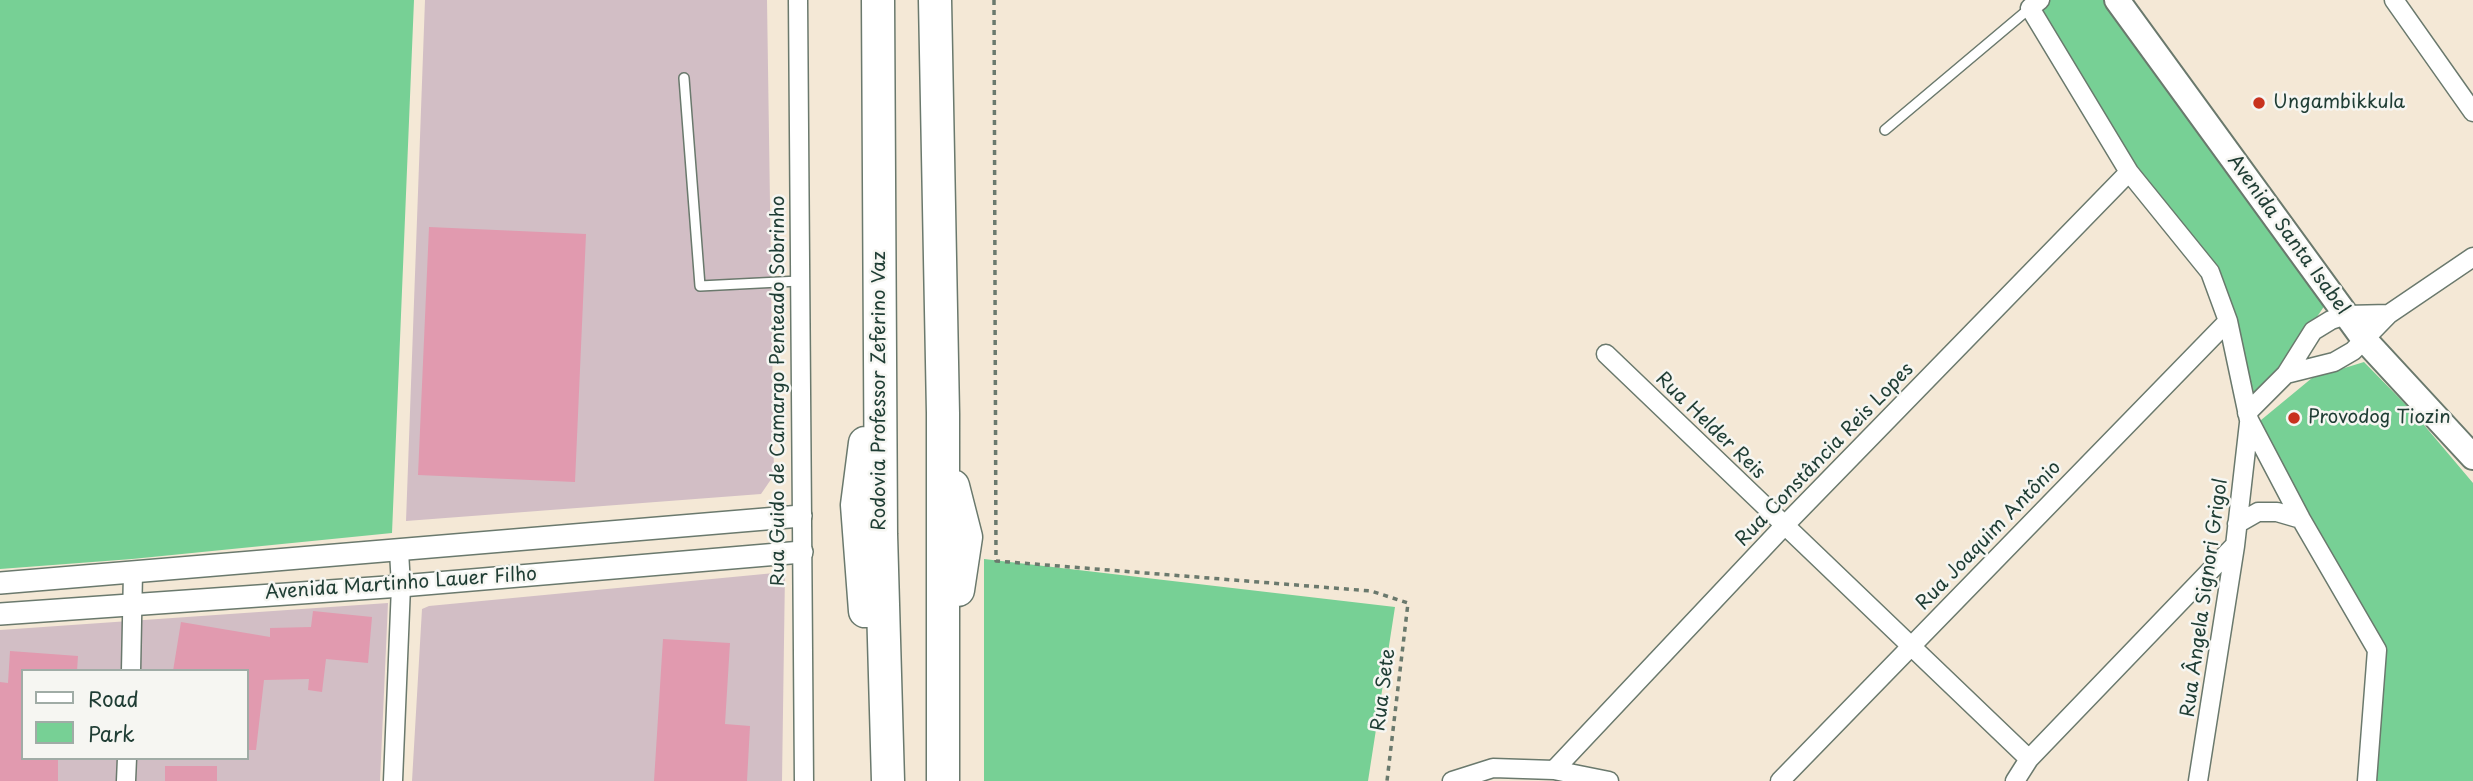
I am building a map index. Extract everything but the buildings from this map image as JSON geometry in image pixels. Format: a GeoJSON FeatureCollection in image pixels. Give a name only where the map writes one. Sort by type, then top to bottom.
{"type":"FeatureCollection","features":[{"type":"Feature","properties":{"kind":"highway","name":"Rodovia Professor Zeferino Vaz"},"geometry":{"type":"LineString","coordinates":[[878,0],[880,345],[888,781]]}},
{"type":"Feature","properties":{"kind":"highway"},"geometry":{"type":"LineString","coordinates":[[935,0],[943,426],[943,781]]}},
{"type":"Feature","properties":{"kind":"main road","name":"Avenida Santa Isabel"},"geometry":{"type":"LineString","coordinates":[[2117,0],[2363,338],[2473,457]]}},
{"type":"Feature","properties":{"kind":"street","name":"Rua Guido de Camargo Penteado Sobrinho"},"geometry":{"type":"LineString","coordinates":[[797,0],[804,781]]}},
{"type":"Feature","properties":{"kind":"street"},"geometry":{"type":"LineString","coordinates":[[2394,0],[2473,112]]}},
{"type":"Feature","properties":{"kind":"street"},"geometry":{"type":"LineString","coordinates":[[2035,4],[2129,172],[2210,272],[2228,321],[2248,416],[2301,519],[2377,650],[2367,781]]}},
{"type":"Feature","properties":{"kind":"street","name":"Rua Constância Reis Lopes"},"geometry":{"type":"LineString","coordinates":[[1554,770],[1783,527],[2129,172]]}},
{"type":"Feature","properties":{"kind":"street"},"geometry":{"type":"LineString","coordinates":[[2286,374],[2334,362],[2353,351],[2389,314],[2473,257]]}},
{"type":"Feature","properties":{"kind":"street"},"geometry":{"type":"LineString","coordinates":[[2248,416],[2286,374],[2313,331],[2330,320],[2346,315],[2389,314]]}},
{"type":"Feature","properties":{"kind":"street","name":"Rua Joaquim Antônio"},"geometry":{"type":"LineString","coordinates":[[1780,781],[2228,321]]}},
{"type":"Feature","properties":{"kind":"street","name":"Rua Helder Reis"},"geometry":{"type":"LineString","coordinates":[[1606,354],[1783,527],[2029,759]]}},
{"type":"Feature","properties":{"kind":"street","name":"Rua Ângela Signori Grigol"},"geometry":{"type":"LineString","coordinates":[[2198,781],[2235,546],[2248,416]]}},
{"type":"Feature","properties":{"kind":"street"},"geometry":{"type":"LineString","coordinates":[[2237,524],[2258,512],[2277,512],[2301,519]]}},
{"type":"Feature","properties":{"kind":"street","name":"Avenida Martinho Lauer Filho"},"geometry":{"type":"LineString","coordinates":[[0,583],[801,516]]}},
{"type":"Feature","properties":{"kind":"street"},"geometry":{"type":"LineString","coordinates":[[2015,781],[2029,759],[2235,546]]}},
{"type":"Feature","properties":{"kind":"street"},"geometry":{"type":"LineString","coordinates":[[393,781],[401,586],[398,551]]}},
{"type":"Feature","properties":{"kind":"street","name":"Avenida Martinho Lauer Filho"},"geometry":{"type":"LineString","coordinates":[[0,614],[401,586],[802,552]]}},
{"type":"Feature","properties":{"kind":"street"},"geometry":{"type":"LineString","coordinates":[[131,669],[135,604],[133,572]]}},
{"type":"Feature","properties":{"kind":"street"},"geometry":{"type":"LineString","coordinates":[[126,781],[127,760]]}},
{"type":"Feature","properties":{"kind":"street"},"geometry":{"type":"LineString","coordinates":[[1452,781],[1493,768],[1554,770],[1609,781]]}},
{"type":"Feature","properties":{"kind":"lane"},"geometry":{"type":"LineString","coordinates":[[1885,130],[2035,4]]}},
{"type":"Feature","properties":{"kind":"lane"},"geometry":{"type":"LineString","coordinates":[[684,78],[700,286],[799,281]]}},
{"type":"Feature","properties":{"kind":"path","name":"Rua Sete"},"geometry":{"type":"LineString","coordinates":[[993,0],[996,561],[1371,591],[1408,603],[1387,781]]}},
{"type":"Feature","properties":{"kind":"shaded area"},"geometry":{"type":"Polygon","coordinates":[[[425,0],[767,0],[774,475],[761,494],[406,521],[425,0]]]}},
{"type":"Feature","properties":{"kind":"shaded area"},"geometry":{"type":"Polygon","coordinates":[[[785,572],[782,781],[412,781],[422,609],[429,606],[785,572]]]}},
{"type":"Feature","properties":{"kind":"shaded area"},"geometry":{"type":"Polygon","coordinates":[[[388,603],[380,781],[0,781],[0,630],[388,603]]]}},
{"type":"Feature","properties":{"kind":"green space"},"geometry":{"type":"Polygon","coordinates":[[[0,0],[414,0],[392,533],[132,559],[0,569],[0,0]]]}},
{"type":"Feature","properties":{"kind":"green space"},"geometry":{"type":"Polygon","coordinates":[[[2047,0],[2112,0],[2325,305],[2289,358],[2255,397],[2220,271],[2134,167],[2039,6],[2047,0]]]}},
{"type":"Feature","properties":{"kind":"green space"},"geometry":{"type":"Polygon","coordinates":[[[2364,362],[2413,412],[2473,483],[2473,781],[2370,781],[2379,651],[2255,425],[2312,378],[2364,362]]]}},
{"type":"Feature","properties":{"kind":"green space"},"geometry":{"type":"Polygon","coordinates":[[[984,559],[1395,607],[1368,781],[984,781],[984,559]]]}},
{"type":"Feature","properties":{"kind":"place","name":"Ungambikkula"},"geometry":{"type":"Point","coordinates":[2259,103]}},
{"type":"Feature","properties":{"kind":"place","name":"Provodog Tiozin"},"geometry":{"type":"Point","coordinates":[2294,418]}}]}
